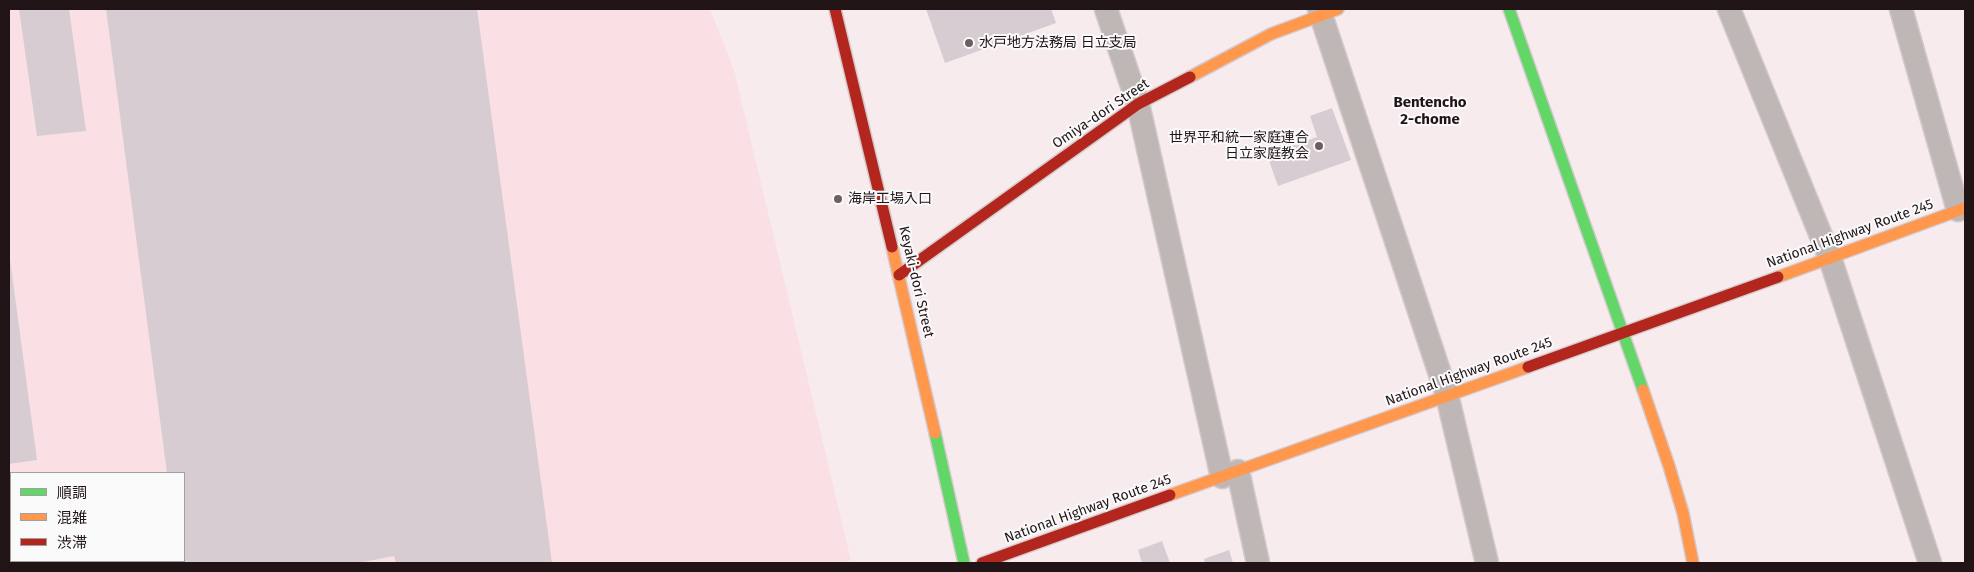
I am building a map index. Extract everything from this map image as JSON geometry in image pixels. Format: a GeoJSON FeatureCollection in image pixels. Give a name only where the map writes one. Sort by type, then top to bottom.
{"type":"FeatureCollection","features":[{"type":"Feature","properties":{"kind":"main road","name":"Keyaki-dori Street"},"geometry":{"type":"LineString","coordinates":[[835,9],[899,276],[964,563]]}},
{"type":"Feature","properties":{"kind":"main road"},"geometry":{"type":"LineString","coordinates":[[1509,9],[1624,332],[1669,466],[1683,513],[1694,563]]}},
{"type":"Feature","properties":{"kind":"main road","name":"Omiya-dori Street"},"geometry":{"type":"LineString","coordinates":[[899,276],[1138,104],[1271,34],[1326,11]]}},
{"type":"Feature","properties":{"kind":"main road","name":"National Highway Route 245"},"geometry":{"type":"LineString","coordinates":[[982,563],[1962,209]]}},
{"type":"Feature","properties":{"kind":"street"},"geometry":{"type":"LineString","coordinates":[[1106,9],[1138,104],[1230,474],[1258,563]]}},
{"type":"Feature","properties":{"kind":"street"},"geometry":{"type":"LineString","coordinates":[[1729,9],[1830,258],[1930,563]]}},
{"type":"Feature","properties":{"kind":"street"},"geometry":{"type":"LineString","coordinates":[[1901,9],[1962,209]]}},
{"type":"Feature","properties":{"kind":"street"},"geometry":{"type":"LineString","coordinates":[[1326,11],[1448,395],[1487,563]]}},
{"type":"Feature","properties":{"kind":"shaded area"},"geometry":{"type":"Polygon","coordinates":[[[9,9],[710,9],[734,70],[851,560],[843,563],[9,563],[9,9]]]}},
{"type":"Feature","properties":{"kind":"building"},"geometry":{"type":"Polygon","coordinates":[[[19,9],[69,9],[86,131],[37,136],[19,9]]]}},
{"type":"Feature","properties":{"kind":"building"},"geometry":{"type":"Polygon","coordinates":[[[106,9],[477,9],[552,563],[396,563],[394,556],[358,563],[178,563],[185,562],[185,472],[167,472],[106,9]]]}},
{"type":"Feature","properties":{"kind":"building","name":"水戸地方法務局 日立支局"},"geometry":{"type":"Polygon","coordinates":[[[926,9],[1051,9],[1056,23],[945,63],[926,9]]]}},
{"type":"Feature","properties":{"kind":"building","name":"世界平和統一家庭連合 日立家庭教会"},"geometry":{"type":"Polygon","coordinates":[[[1332,108],[1351,160],[1278,186],[1267,155],[1317,137],[1310,116],[1332,108]]]}},
{"type":"Feature","properties":{"kind":"building"},"geometry":{"type":"Polygon","coordinates":[[[9,252],[37,460],[9,464],[9,252]]]}},
{"type":"Feature","properties":{"kind":"building"},"geometry":{"type":"Polygon","coordinates":[[[10,500],[10,562],[45,563],[9,563],[10,500]]]}},
{"type":"Feature","properties":{"kind":"building"},"geometry":{"type":"Polygon","coordinates":[[[1162,541],[1170,563],[1142,563],[1138,550],[1162,541]]]}},
{"type":"Feature","properties":{"kind":"building"},"geometry":{"type":"Polygon","coordinates":[[[1229,550],[1233,563],[1205,563],[1204,559],[1229,550]]]}},
{"type":"Feature","properties":{"kind":"traffic: fast"},"geometry":{"type":"LineString","coordinates":[[1509,9],[1643,390]]}},
{"type":"Feature","properties":{"kind":"traffic: fast"},"geometry":{"type":"LineString","coordinates":[[935,433],[964,563]]}},
{"type":"Feature","properties":{"kind":"traffic: slow"},"geometry":{"type":"LineString","coordinates":[[1190,77],[1271,34],[1338,9]]}},
{"type":"Feature","properties":{"kind":"traffic: slow"},"geometry":{"type":"LineString","coordinates":[[1778,277],[1965,208]]}},
{"type":"Feature","properties":{"kind":"traffic: slow"},"geometry":{"type":"LineString","coordinates":[[892,247],[935,433]]}},
{"type":"Feature","properties":{"kind":"traffic: slow"},"geometry":{"type":"LineString","coordinates":[[1170,495],[1528,367]]}},
{"type":"Feature","properties":{"kind":"traffic: slow"},"geometry":{"type":"LineString","coordinates":[[1643,390],[1683,513],[1693,563]]}},
{"type":"Feature","properties":{"kind":"traffic: jam"},"geometry":{"type":"LineString","coordinates":[[835,9],[892,247]]}},
{"type":"Feature","properties":{"kind":"traffic: jam"},"geometry":{"type":"LineString","coordinates":[[899,275],[1138,104],[1190,77]]}},
{"type":"Feature","properties":{"kind":"traffic: jam"},"geometry":{"type":"LineString","coordinates":[[1528,367],[1778,277]]}},
{"type":"Feature","properties":{"kind":"traffic: jam"},"geometry":{"type":"LineString","coordinates":[[982,563],[1170,495]]}},
{"type":"Feature","properties":{"kind":"place","name":"水戸地方法務局 日立支局"},"geometry":{"type":"Point","coordinates":[969,43]}},
{"type":"Feature","properties":{"kind":"place","name":"世界平和統一家庭連合 日立家庭教会"},"geometry":{"type":"Point","coordinates":[1319,146]}},
{"type":"Feature","properties":{"kind":"place","name":"海岸工場入口"},"geometry":{"type":"Point","coordinates":[838,199]}},
{"type":"Feature","properties":{"kind":"district","name":"Bentencho 2-chome"},"geometry":{"type":"Point","coordinates":[1430,112]}}]}
